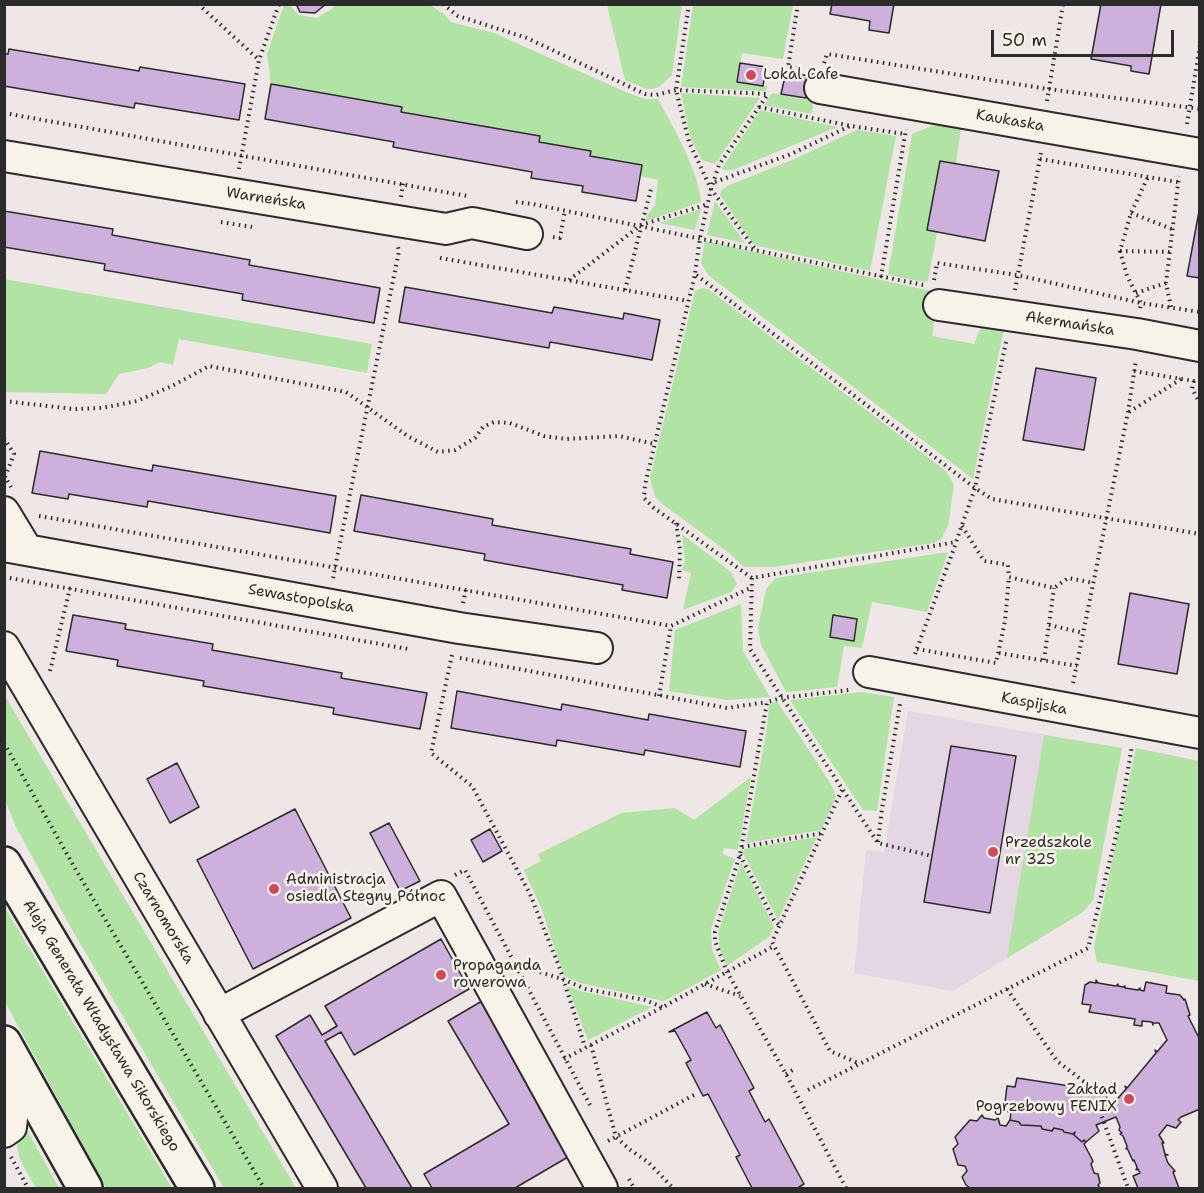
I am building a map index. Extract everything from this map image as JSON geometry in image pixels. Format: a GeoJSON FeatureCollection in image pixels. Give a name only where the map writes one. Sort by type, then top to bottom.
{"type":"FeatureCollection","features":[{"type":"Feature","properties":{"kind":"main road","name":"Aleja Generała Władysława Sikorskiego"},"geometry":{"type":"LineString","coordinates":[[4,864],[197,1188]]}},
{"type":"Feature","properties":{"kind":"main road"},"geometry":{"type":"LineString","coordinates":[[11,1055],[84,1188]]}},
{"type":"Feature","properties":{"kind":"street","name":"Kaukaska"},"geometry":{"type":"LineString","coordinates":[[821,80],[1200,154]]}},
{"type":"Feature","properties":{"kind":"street","name":"Warneńska"},"geometry":{"type":"LineString","coordinates":[[4,156],[446,229],[472,223],[527,234]]}},
{"type":"Feature","properties":{"kind":"street","name":"Akermańska"},"geometry":{"type":"LineString","coordinates":[[939,305],[1137,334],[1200,346]]}},
{"type":"Feature","properties":{"kind":"street"},"geometry":{"type":"LineString","coordinates":[[16,508],[16,548]]}},
{"type":"Feature","properties":{"kind":"street","name":"Sewastopolska"},"geometry":{"type":"LineString","coordinates":[[16,548],[459,628],[597,648]]}},
{"type":"Feature","properties":{"kind":"street","name":"Czarnomorska"},"geometry":{"type":"LineString","coordinates":[[4,647],[322,1188]]}},
{"type":"Feature","properties":{"kind":"street","name":"Kaspijska"},"geometry":{"type":"LineString","coordinates":[[864,680],[1067,710],[1200,733]]}},
{"type":"Feature","properties":{"kind":"street"},"geometry":{"type":"LineString","coordinates":[[219,1014],[441,896],[540,1072],[613,1179]]}},
{"type":"Feature","properties":{"kind":"street"},"geometry":{"type":"LineString","coordinates":[[7,1143],[11,1127],[11,1055]]}},
{"type":"Feature","properties":{"kind":"path"},"geometry":{"type":"LineString","coordinates":[[198,4],[260,60]]}},
{"type":"Feature","properties":{"kind":"path"},"geometry":{"type":"LineString","coordinates":[[230,223],[260,60],[279,4]]}},
{"type":"Feature","properties":{"kind":"path"},"geometry":{"type":"LineString","coordinates":[[443,4],[458,16],[527,38],[645,94],[676,90],[768,94],[719,165],[711,189],[695,274],[644,498],[752,578],[956,542]]}},
{"type":"Feature","properties":{"kind":"path"},"geometry":{"type":"LineString","coordinates":[[689,4],[676,90],[689,142],[711,189],[755,249]]}},
{"type":"Feature","properties":{"kind":"path"},"geometry":{"type":"LineString","coordinates":[[798,4],[788,67],[821,80],[827,54],[1048,90],[1200,110]]}},
{"type":"Feature","properties":{"kind":"path"},"geometry":{"type":"LineString","coordinates":[[1048,90],[1063,4]]}},
{"type":"Feature","properties":{"kind":"path"},"geometry":{"type":"LineString","coordinates":[[1190,108],[1200,45]]}},
{"type":"Feature","properties":{"kind":"path"},"geometry":{"type":"LineString","coordinates":[[1193,91],[1200,94]]}},
{"type":"Feature","properties":{"kind":"path"},"geometry":{"type":"LineString","coordinates":[[759,107],[851,126],[905,134],[881,276]]}},
{"type":"Feature","properties":{"kind":"path"},"geometry":{"type":"LineString","coordinates":[[714,182],[791,154],[851,126]]}},
{"type":"Feature","properties":{"kind":"path"},"geometry":{"type":"LineString","coordinates":[[1017,275],[1040,159],[1178,182],[1166,283],[1171,307]]}},
{"type":"Feature","properties":{"kind":"path"},"geometry":{"type":"LineString","coordinates":[[1141,303],[1121,261],[1120,251],[1131,213],[1148,177]]}},
{"type":"Feature","properties":{"kind":"path"},"geometry":{"type":"LineString","coordinates":[[320,634],[399,250],[394,241],[404,183]]}},
{"type":"Feature","properties":{"kind":"path"},"geometry":{"type":"LineString","coordinates":[[625,290],[651,189]]}},
{"type":"Feature","properties":{"kind":"path"},"geometry":{"type":"LineString","coordinates":[[568,280],[641,225],[708,204]]}},
{"type":"Feature","properties":{"kind":"path"},"geometry":{"type":"LineString","coordinates":[[1131,213],[1172,229]]}},
{"type":"Feature","properties":{"kind":"path"},"geometry":{"type":"LineString","coordinates":[[1120,251],[1170,252]]}},
{"type":"Feature","properties":{"kind":"path"},"geometry":{"type":"LineString","coordinates":[[939,305],[941,297],[933,287],[937,262],[1017,275],[1141,303],[1200,312]]}},
{"type":"Feature","properties":{"kind":"path"},"geometry":{"type":"LineString","coordinates":[[695,274],[992,499],[1200,534]]}},
{"type":"Feature","properties":{"kind":"path"},"geometry":{"type":"LineString","coordinates":[[1136,293],[1166,283]]}},
{"type":"Feature","properties":{"kind":"path"},"geometry":{"type":"LineString","coordinates":[[914,657],[975,488],[1008,330]]}},
{"type":"Feature","properties":{"kind":"path"},"geometry":{"type":"LineString","coordinates":[[1067,710],[1128,412],[1136,355]]}},
{"type":"Feature","properties":{"kind":"path"},"geometry":{"type":"LineString","coordinates":[[4,401],[74,409],[102,408],[137,400],[172,386],[209,366],[346,392],[410,437],[438,452],[455,450],[475,438],[483,427],[494,422],[510,423],[544,436],[566,439],[619,436],[655,444]]}},
{"type":"Feature","properties":{"kind":"path"},"geometry":{"type":"LineString","coordinates":[[1134,371],[1197,381],[1192,389],[1200,403]]}},
{"type":"Feature","properties":{"kind":"path"},"geometry":{"type":"LineString","coordinates":[[1128,412],[1182,378]]}},
{"type":"Feature","properties":{"kind":"path"},"geometry":{"type":"LineString","coordinates":[[4,438],[14,454],[5,477],[16,508],[671,626],[752,587]]}},
{"type":"Feature","properties":{"kind":"path"},"geometry":{"type":"LineString","coordinates":[[676,523],[680,550],[679,581]]}},
{"type":"Feature","properties":{"kind":"path"},"geometry":{"type":"LineString","coordinates":[[917,649],[996,663],[1005,621],[1008,565],[984,561],[962,525]]}},
{"type":"Feature","properties":{"kind":"path"},"geometry":{"type":"LineString","coordinates":[[4,577],[419,651]]}},
{"type":"Feature","properties":{"kind":"path"},"geometry":{"type":"LineString","coordinates":[[1009,577],[1054,588]]}},
{"type":"Feature","properties":{"kind":"path"},"geometry":{"type":"LineString","coordinates":[[752,578],[750,649],[781,698],[878,843],[932,856]]}},
{"type":"Feature","properties":{"kind":"path"},"geometry":{"type":"LineString","coordinates":[[1044,660],[1054,588],[1068,578],[1094,583]]}},
{"type":"Feature","properties":{"kind":"path"},"geometry":{"type":"LineString","coordinates":[[50,672],[70,588]]}},
{"type":"Feature","properties":{"kind":"path"},"geometry":{"type":"LineString","coordinates":[[466,589],[431,753],[433,757],[472,786],[530,894],[560,969],[585,1047]]}},
{"type":"Feature","properties":{"kind":"path"},"geometry":{"type":"LineString","coordinates":[[1049,625],[1084,633]]}},
{"type":"Feature","properties":{"kind":"path"},"geometry":{"type":"LineString","coordinates":[[659,696],[671,626]]}},
{"type":"Feature","properties":{"kind":"path"},"geometry":{"type":"LineString","coordinates":[[999,653],[1077,666]]}},
{"type":"Feature","properties":{"kind":"path"},"geometry":{"type":"LineString","coordinates":[[441,655],[727,708],[767,702],[864,680]]}},
{"type":"Feature","properties":{"kind":"path"},"geometry":{"type":"LineString","coordinates":[[878,843],[902,696]]}},
{"type":"Feature","properties":{"kind":"path"},"geometry":{"type":"LineString","coordinates":[[767,702],[742,847],[715,932],[717,948],[727,972],[786,1074],[846,1188]]}},
{"type":"Feature","properties":{"kind":"path"},"geometry":{"type":"LineString","coordinates":[[808,1090],[1088,948],[1118,828],[1136,722]]}},
{"type":"Feature","properties":{"kind":"path"},"geometry":{"type":"LineString","coordinates":[[4,743],[76,870],[264,1188]]}},
{"type":"Feature","properties":{"kind":"path"},"geometry":{"type":"LineString","coordinates":[[843,790],[772,942],[830,1051],[858,1064]]}},
{"type":"Feature","properties":{"kind":"path"},"geometry":{"type":"LineString","coordinates":[[742,847],[823,833]]}},
{"type":"Feature","properties":{"kind":"path"},"geometry":{"type":"LineString","coordinates":[[740,855],[774,920],[780,926]]}},
{"type":"Feature","properties":{"kind":"path"},"geometry":{"type":"LineString","coordinates":[[471,881],[592,1110]]}},
{"type":"Feature","properties":{"kind":"path"},"geometry":{"type":"LineString","coordinates":[[540,1072],[774,946]]}},
{"type":"Feature","properties":{"kind":"path"},"geometry":{"type":"LineString","coordinates":[[517,965],[586,989],[645,1000],[663,1007]]}},
{"type":"Feature","properties":{"kind":"path"},"geometry":{"type":"LineString","coordinates":[[704,983],[741,997]]}},
{"type":"Feature","properties":{"kind":"path"},"geometry":{"type":"LineString","coordinates":[[1007,989],[1057,1062],[1091,1087],[1128,1188]]}},
{"type":"Feature","properties":{"kind":"path"},"geometry":{"type":"LineString","coordinates":[[591,1045],[616,1137],[648,1162],[673,1188]]}},
{"type":"Feature","properties":{"kind":"path"},"geometry":{"type":"LineString","coordinates":[[786,1074],[796,1068]]}},
{"type":"Feature","properties":{"kind":"path"},"geometry":{"type":"LineString","coordinates":[[608,1141],[694,1095]]}},
{"type":"Feature","properties":{"kind":"path"},"geometry":{"type":"LineString","coordinates":[[603,1130],[614,1150]]}},
{"type":"Feature","properties":{"kind":"path"},"geometry":{"type":"LineString","coordinates":[[7,1143],[28,1188]]}},
{"type":"Feature","properties":{"kind":"path"},"geometry":{"type":"LineString","coordinates":[[613,1179],[634,1188]]}},
{"type":"Feature","properties":{"kind":"shaded area","name":"Przedszkole nr 325"},"geometry":{"type":"Polygon","coordinates":[[[908,711],[1122,748],[1093,900],[1083,912],[953,991],[854,973],[866,850],[884,852],[908,711]]]}},
{"type":"Feature","properties":{"kind":"green space"},"geometry":{"type":"Polygon","coordinates":[[[284,5],[290,5],[298,15],[317,18],[334,5],[430,5],[444,14],[451,22],[494,33],[628,93],[645,99],[658,99],[696,177],[701,202],[646,221],[645,219],[655,205],[658,180],[640,176],[590,156],[591,151],[539,142],[540,136],[401,112],[401,107],[271,84],[267,54],[284,5]]]}},
{"type":"Feature","properties":{"kind":"green space"},"geometry":{"type":"Polygon","coordinates":[[[607,5],[682,5],[672,75],[659,87],[647,89],[625,80],[607,5]]]}},
{"type":"Feature","properties":{"kind":"green space"},"geometry":{"type":"Polygon","coordinates":[[[693,5],[793,5],[783,59],[742,53],[737,82],[767,86],[766,91],[681,87],[693,5]]]}},
{"type":"Feature","properties":{"kind":"green space"},"geometry":{"type":"Polygon","coordinates":[[[681,93],[760,98],[715,164],[702,160],[691,140],[681,93]]]}},
{"type":"Feature","properties":{"kind":"green space"},"geometry":{"type":"Polygon","coordinates":[[[772,93],[813,101],[812,114],[764,105],[772,93]]]}},
{"type":"Feature","properties":{"kind":"green space"},"geometry":{"type":"Polygon","coordinates":[[[760,110],[837,127],[733,170],[723,170],[722,168],[760,110]]]}},
{"type":"Feature","properties":{"kind":"green space"},"geometry":{"type":"Polygon","coordinates":[[[939,123],[961,128],[956,164],[927,230],[937,232],[928,281],[888,275],[912,134],[939,123]]]}},
{"type":"Feature","properties":{"kind":"green space"},"geometry":{"type":"Polygon","coordinates":[[[857,130],[896,136],[870,271],[754,245],[720,195],[721,191],[727,186],[797,158],[857,130]]]}},
{"type":"Feature","properties":{"kind":"green space"},"geometry":{"type":"Polygon","coordinates":[[[715,201],[745,243],[707,235],[715,201]]]}},
{"type":"Feature","properties":{"kind":"green space"},"geometry":{"type":"Polygon","coordinates":[[[701,209],[695,230],[659,223],[701,209]]]}},
{"type":"Feature","properties":{"kind":"green space"},"geometry":{"type":"Polygon","coordinates":[[[705,241],[931,291],[937,298],[932,336],[974,344],[980,329],[992,323],[1005,324],[973,479],[708,275],[701,263],[705,241]]]}},
{"type":"Feature","properties":{"kind":"green space"},"geometry":{"type":"Polygon","coordinates":[[[4,279],[372,344],[367,373],[179,339],[173,365],[160,362],[148,368],[119,374],[106,394],[5,392],[4,279]]]}},
{"type":"Feature","properties":{"kind":"green space"},"geometry":{"type":"Polygon","coordinates":[[[702,288],[708,289],[946,471],[954,485],[948,526],[941,539],[934,543],[774,567],[744,567],[655,497],[650,478],[695,291],[702,288]]]}},
{"type":"Feature","properties":{"kind":"green space"},"geometry":{"type":"Polygon","coordinates":[[[682,534],[731,572],[737,584],[731,592],[683,610],[691,573],[682,570],[685,560],[682,534]]]}},
{"type":"Feature","properties":{"kind":"green space"},"geometry":{"type":"Polygon","coordinates":[[[948,552],[927,612],[872,602],[862,648],[844,646],[837,687],[786,692],[761,645],[758,628],[766,589],[776,578],[948,552]]]}},
{"type":"Feature","properties":{"kind":"green space"},"geometry":{"type":"Polygon","coordinates":[[[741,604],[743,651],[770,697],[727,700],[669,691],[675,630],[741,604]]]}},
{"type":"Feature","properties":{"kind":"green space"},"geometry":{"type":"Polygon","coordinates":[[[862,692],[894,697],[877,811],[863,810],[790,700],[862,692]]]}},
{"type":"Feature","properties":{"kind":"green space"},"geometry":{"type":"Polygon","coordinates":[[[5,696],[296,1188],[224,1188],[71,928],[16,827],[5,800],[5,696]]]}},
{"type":"Feature","properties":{"kind":"green space"},"geometry":{"type":"Polygon","coordinates":[[[777,701],[832,786],[836,797],[821,830],[746,843],[767,728],[769,704],[777,701]]]}},
{"type":"Feature","properties":{"kind":"green space"},"geometry":{"type":"Polygon","coordinates":[[[1044,735],[1122,748],[1093,900],[1083,912],[1007,958],[1044,735]]]}},
{"type":"Feature","properties":{"kind":"green space"},"geometry":{"type":"Polygon","coordinates":[[[1136,748],[1199,761],[1199,981],[1097,962],[1094,947],[1136,748]]]}},
{"type":"Feature","properties":{"kind":"green space"},"geometry":{"type":"Polygon","coordinates":[[[751,777],[738,850],[724,848],[723,854],[735,859],[711,929],[712,950],[721,970],[664,1001],[580,983],[564,976],[542,910],[524,870],[541,861],[538,854],[621,813],[675,808],[694,820],[751,777]]]}},
{"type":"Feature","properties":{"kind":"green space"},"geometry":{"type":"Polygon","coordinates":[[[817,837],[778,920],[743,853],[744,849],[817,837]]]}},
{"type":"Feature","properties":{"kind":"green space"},"geometry":{"type":"Polygon","coordinates":[[[741,862],[774,927],[770,936],[727,966],[720,951],[718,933],[741,862]]]}},
{"type":"Feature","properties":{"kind":"green space"},"geometry":{"type":"Polygon","coordinates":[[[4,906],[172,1188],[106,1188],[5,1002],[4,906]]]}},
{"type":"Feature","properties":{"kind":"green space"},"geometry":{"type":"Polygon","coordinates":[[[567,986],[580,991],[652,1007],[588,1040],[567,986]]]}},
{"type":"Feature","properties":{"kind":"green space"},"geometry":{"type":"Polygon","coordinates":[[[21,1130],[27,1130],[59,1188],[36,1188],[18,1153],[17,1145],[21,1130]]]}},
{"type":"Feature","properties":{"kind":"building"},"geometry":{"type":"Polygon","coordinates":[[[296,4],[326,4],[315,13],[300,12],[296,4]]]}},
{"type":"Feature","properties":{"kind":"building"},"geometry":{"type":"Polygon","coordinates":[[[832,4],[894,4],[889,33],[869,30],[870,21],[830,14],[832,4]]]}},
{"type":"Feature","properties":{"kind":"building"},"geometry":{"type":"Polygon","coordinates":[[[1101,4],[1161,4],[1149,74],[1131,71],[1131,66],[1091,59],[1101,4]]]}},
{"type":"Feature","properties":{"kind":"building"},"geometry":{"type":"Polygon","coordinates":[[[9,49],[139,71],[140,67],[245,84],[239,120],[135,103],[134,108],[4,86],[4,54],[8,54],[9,49]]]}},
{"type":"Feature","properties":{"kind":"building","name":"Lokal Cafe"},"geometry":{"type":"Polygon","coordinates":[[[740,63],[766,67],[763,86],[737,82],[740,63]]]}},
{"type":"Feature","properties":{"kind":"building"},"geometry":{"type":"Polygon","coordinates":[[[786,72],[809,76],[806,98],[781,94],[786,72]]]}},
{"type":"Feature","properties":{"kind":"building"},"geometry":{"type":"Polygon","coordinates":[[[271,84],[402,107],[401,112],[540,136],[539,142],[591,151],[590,156],[642,165],[636,201],[582,192],[583,186],[531,178],[532,172],[393,147],[394,142],[265,119],[271,84]]]}},
{"type":"Feature","properties":{"kind":"building"},"geometry":{"type":"Polygon","coordinates":[[[940,161],[999,171],[985,241],[927,230],[940,161]]]}},
{"type":"Feature","properties":{"kind":"building"},"geometry":{"type":"Polygon","coordinates":[[[1200,206],[1200,278],[1187,276],[1200,206]]]}},
{"type":"Feature","properties":{"kind":"building"},"geometry":{"type":"Polygon","coordinates":[[[4,211],[113,229],[112,235],[250,260],[249,265],[380,288],[374,323],[242,300],[243,294],[104,270],[105,264],[4,247],[4,211]]]}},
{"type":"Feature","properties":{"kind":"building"},"geometry":{"type":"Polygon","coordinates":[[[405,287],[552,313],[554,307],[623,319],[624,313],[660,320],[652,360],[550,342],[549,348],[399,322],[405,287]]]}},
{"type":"Feature","properties":{"kind":"building"},"geometry":{"type":"Polygon","coordinates":[[[1036,368],[1096,378],[1084,450],[1023,440],[1036,368]]]}},
{"type":"Feature","properties":{"kind":"building"},"geometry":{"type":"Polygon","coordinates":[[[40,451],[152,471],[153,465],[336,496],[330,533],[148,501],[147,507],[69,494],[68,499],[32,493],[40,451]]]}},
{"type":"Feature","properties":{"kind":"building"},"geometry":{"type":"Polygon","coordinates":[[[361,495],[493,519],[492,525],[631,549],[630,554],[673,562],[667,598],[622,590],[623,585],[484,560],[485,554],[354,531],[361,495]]]}},
{"type":"Feature","properties":{"kind":"building"},"geometry":{"type":"Polygon","coordinates":[[[1130,593],[1189,604],[1177,674],[1118,664],[1130,593]]]}},
{"type":"Feature","properties":{"kind":"building"},"geometry":{"type":"Polygon","coordinates":[[[73,615],[126,624],[125,629],[213,644],[212,650],[342,673],[341,678],[427,693],[420,729],[333,714],[334,708],[203,686],[204,681],[117,666],[118,660],[66,651],[73,615]]]}},
{"type":"Feature","properties":{"kind":"building"},"geometry":{"type":"Polygon","coordinates":[[[833,615],[857,619],[854,641],[830,637],[833,615]]]}},
{"type":"Feature","properties":{"kind":"building"},"geometry":{"type":"Polygon","coordinates":[[[457,691],[561,710],[562,704],[648,720],[649,714],[746,731],[740,767],[645,750],[644,755],[557,740],[556,746],[451,728],[457,691]]]}},
{"type":"Feature","properties":{"kind":"building"},"geometry":{"type":"Polygon","coordinates":[[[951,746],[1016,756],[990,913],[924,902],[951,746]]]}},
{"type":"Feature","properties":{"kind":"building"},"geometry":{"type":"Polygon","coordinates":[[[177,763],[199,807],[170,823],[147,779],[177,763]]]}},
{"type":"Feature","properties":{"kind":"building","name":"Administracja osiedla Stegny Północ"},"geometry":{"type":"Polygon","coordinates":[[[295,809],[351,918],[253,969],[197,860],[295,809]]]}},
{"type":"Feature","properties":{"kind":"building"},"geometry":{"type":"Polygon","coordinates":[[[389,823],[420,881],[400,891],[370,833],[389,823]]]}},
{"type":"Feature","properties":{"kind":"building"},"geometry":{"type":"Polygon","coordinates":[[[490,829],[502,851],[483,862],[471,840],[490,829]]]}},
{"type":"Feature","properties":{"kind":"building"},"geometry":{"type":"Polygon","coordinates":[[[441,939],[469,989],[354,1055],[341,1032],[325,1041],[412,1188],[366,1188],[276,1036],[310,1015],[322,1035],[337,1026],[325,1006],[441,939]]]}},
{"type":"Feature","properties":{"kind":"building"},"geometry":{"type":"Polygon","coordinates":[[[1096,980],[1098,983],[1116,986],[1118,984],[1125,988],[1138,990],[1140,988],[1144,991],[1146,982],[1167,986],[1166,993],[1180,995],[1185,999],[1190,1015],[1188,1016],[1200,1040],[1200,1109],[1181,1117],[1178,1120],[1181,1122],[1176,1128],[1167,1125],[1159,1135],[1164,1143],[1162,1143],[1165,1154],[1168,1155],[1165,1155],[1168,1163],[1175,1171],[1173,1172],[1179,1188],[1138,1188],[1133,1176],[1140,1173],[1138,1169],[1136,1170],[1134,1160],[1126,1149],[1127,1146],[1120,1134],[1122,1133],[1116,1117],[1096,1125],[1099,1131],[1086,1142],[1084,1140],[1082,1142],[1074,1135],[1075,1132],[1073,1134],[1054,1128],[1052,1131],[1042,1129],[1041,1126],[1021,1125],[1019,1122],[1010,1120],[1011,1112],[1004,1111],[1007,1086],[1015,1087],[1017,1078],[1083,1088],[1104,1085],[1109,1107],[1156,1053],[1155,1050],[1157,1052],[1167,1040],[1159,1023],[1153,1023],[1153,1025],[1152,1022],[1142,1021],[1142,1026],[1134,1025],[1135,1019],[1089,1012],[1091,1005],[1082,1004],[1085,985],[1090,982],[1096,983],[1096,980]]]}},
{"type":"Feature","properties":{"kind":"building"},"geometry":{"type":"Polygon","coordinates":[[[482,1001],[542,1105],[539,1107],[568,1157],[515,1188],[432,1188],[424,1174],[509,1124],[448,1021],[482,1001]]]}},
{"type":"Feature","properties":{"kind":"building"},"geometry":{"type":"Polygon","coordinates":[[[707,1012],[716,1028],[720,1025],[754,1088],[749,1091],[765,1122],[769,1119],[804,1184],[799,1188],[752,1188],[736,1157],[740,1155],[708,1094],[703,1096],[686,1063],[691,1060],[675,1031],[669,1032],[707,1012]]]}},
{"type":"Feature","properties":{"kind":"building"},"geometry":{"type":"Polygon","coordinates":[[[982,1115],[984,1118],[995,1120],[998,1118],[1000,1125],[1006,1126],[1010,1120],[1019,1122],[1021,1125],[1041,1126],[1042,1129],[1052,1131],[1054,1128],[1073,1134],[1075,1132],[1074,1135],[1082,1142],[1084,1140],[1086,1142],[1084,1144],[1093,1161],[1091,1164],[1094,1173],[1098,1174],[1100,1188],[970,1188],[962,1177],[967,1171],[965,1166],[958,1165],[953,1149],[958,1144],[955,1137],[970,1120],[977,1121],[982,1115]]]}},
{"type":"Feature","properties":{"kind":"place","name":"Lokal Cafe"},"geometry":{"type":"Point","coordinates":[751,75]}},
{"type":"Feature","properties":{"kind":"place","name":"Przedszkole nr 325"},"geometry":{"type":"Point","coordinates":[993,852]}},
{"type":"Feature","properties":{"kind":"place","name":"Administracja osiedla Stegny Północ"},"geometry":{"type":"Point","coordinates":[274,889]}},
{"type":"Feature","properties":{"kind":"place","name":"Propaganda rowerowa"},"geometry":{"type":"Point","coordinates":[441,975]}},
{"type":"Feature","properties":{"kind":"place","name":"Zakład Pogrzebowy FENIX"},"geometry":{"type":"Point","coordinates":[1129,1099]}}]}
